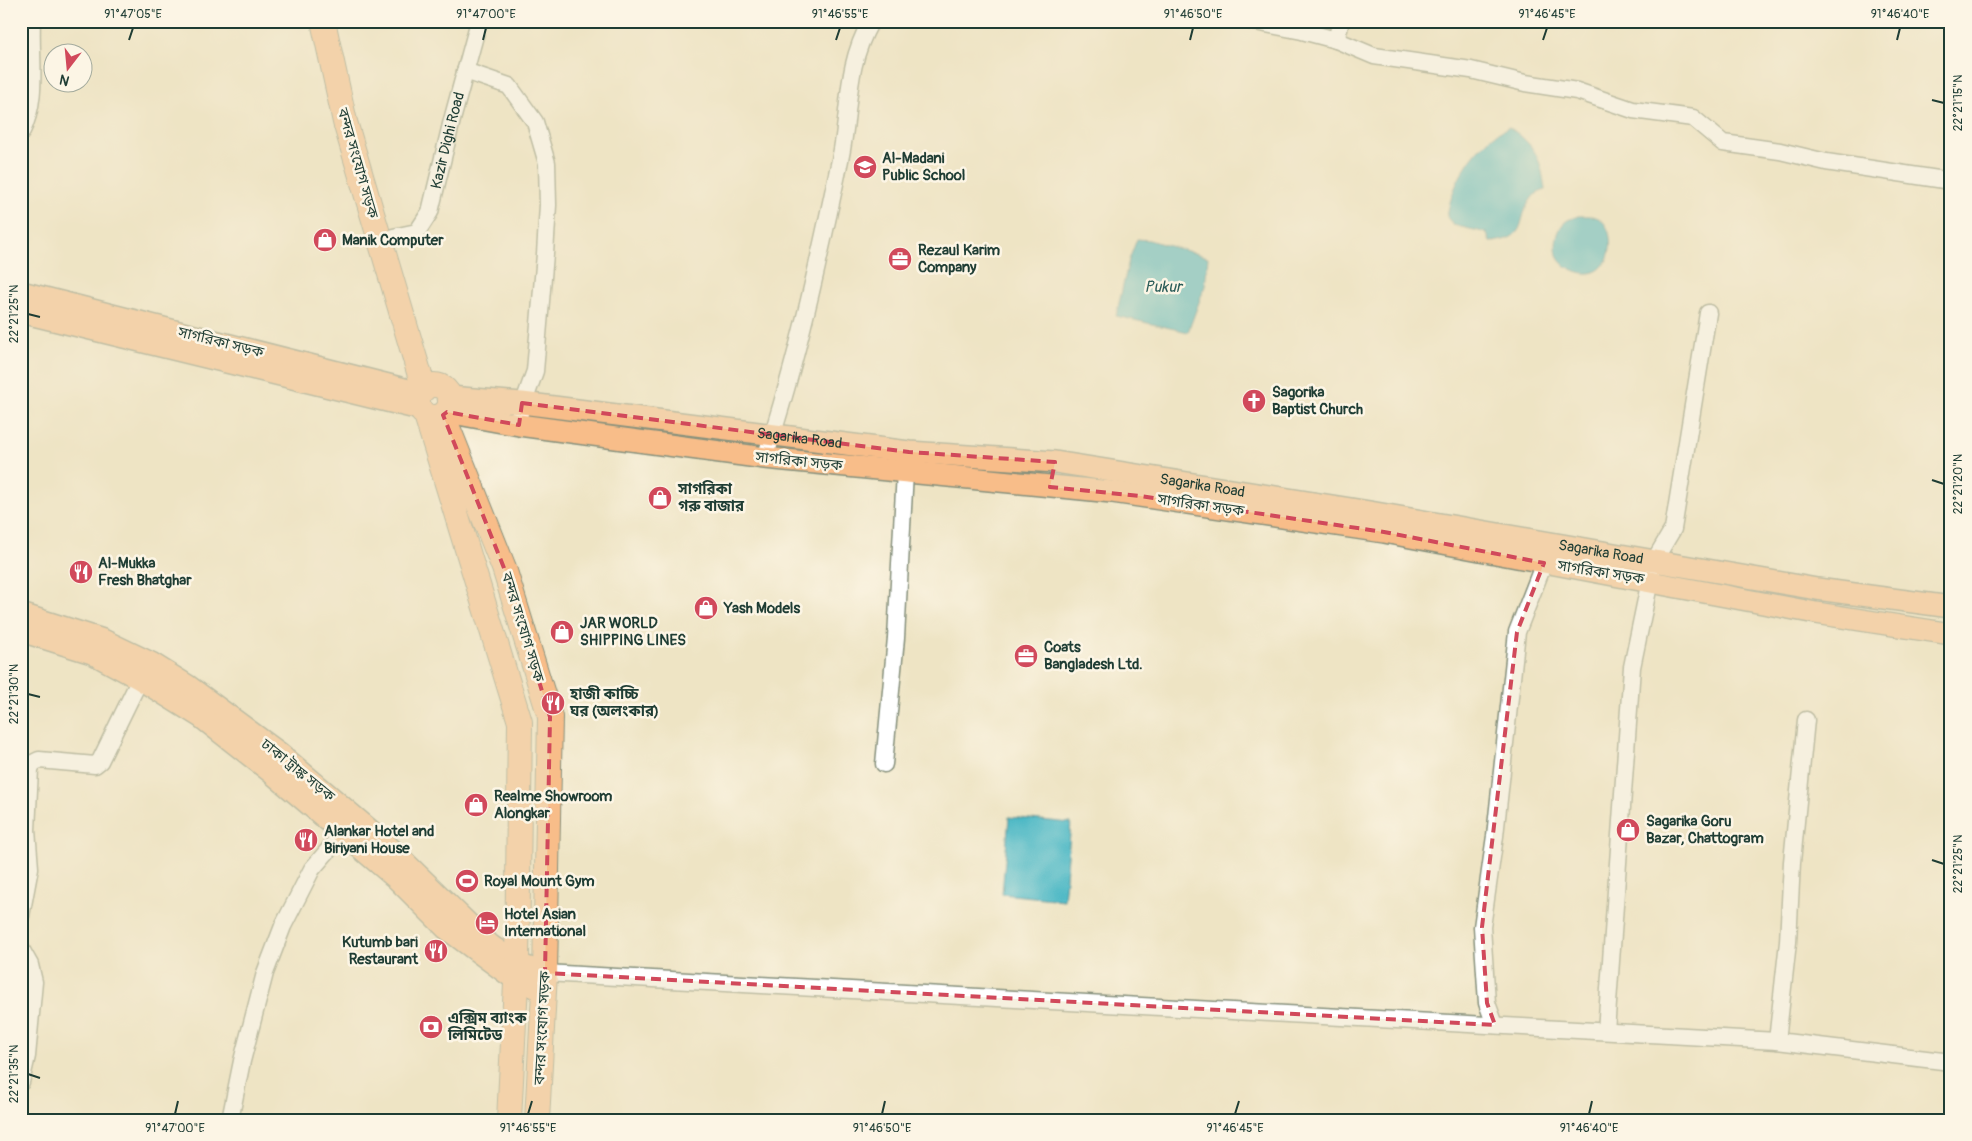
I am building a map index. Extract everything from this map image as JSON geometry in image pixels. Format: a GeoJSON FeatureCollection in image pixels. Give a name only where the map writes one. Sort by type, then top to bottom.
{"type":"FeatureCollection","features":[{"type":"Feature","properties":{"kind":"highway","name":"বন্দর সংযোগ সড়ক"},"geometry":{"type":"LineString","coordinates":[[323,21],[345,122],[434,402],[504,568],[550,716],[544,982],[537,1120]]}},
{"type":"Feature","properties":{"kind":"highway","name":"বন্দর সংযোগ সড়ক"},"geometry":{"type":"LineString","coordinates":[[337,21],[352,91],[393,237],[434,402],[520,722],[517,972],[509,1120]]}},
{"type":"Feature","properties":{"kind":"main road","name":"সাগরিকা সড়ক"},"geometry":{"type":"LineString","coordinates":[[21,292],[519,425],[765,458],[1140,496],[1384,532],[1544,564],[1652,570],[1816,612],[1951,634]]}},
{"type":"Feature","properties":{"kind":"main road","name":"সাগরিকা সড়ক"},"geometry":{"type":"LineString","coordinates":[[21,312],[434,402]]}},
{"type":"Feature","properties":{"kind":"main road","name":"Sagarika Road"},"geometry":{"type":"LineString","coordinates":[[434,402],[522,403],[909,452],[1055,462],[1652,570],[1951,607]]}},
{"type":"Feature","properties":{"kind":"main road"},"geometry":{"type":"LineString","coordinates":[[1050,487],[1055,462]]}},
{"type":"Feature","properties":{"kind":"main road","name":"ঢাকা ট্রাঙ্ক সড়ক"},"geometry":{"type":"LineString","coordinates":[[21,614],[103,640],[150,664],[230,715],[279,753],[386,844],[517,972]]}},
{"type":"Feature","properties":{"kind":"main road","name":"ঢাকা ট্রাঙ্ক সড়ক"},"geometry":{"type":"LineString","coordinates":[[21,631],[92,653],[140,679],[201,717],[271,772],[398,880],[446,928],[517,972],[544,982]]}},
{"type":"Feature","properties":{"kind":"street","name":"Kazir Dighi Road"},"geometry":{"type":"LineString","coordinates":[[393,237],[417,232],[430,212],[478,21]]}},
{"type":"Feature","properties":{"kind":"street"},"geometry":{"type":"LineString","coordinates":[[765,458],[802,324],[840,157],[851,71],[859,42],[871,21]]}},
{"type":"Feature","properties":{"kind":"street"},"geometry":{"type":"LineString","coordinates":[[1250,21],[1336,40],[1374,56],[1471,70],[1524,83],[1577,91],[1633,110],[1693,118],[1722,142],[1780,151],[1826,162],[1951,181]]}},
{"type":"Feature","properties":{"kind":"street"},"geometry":{"type":"LineString","coordinates":[[1336,40],[1341,21]]}},
{"type":"Feature","properties":{"kind":"street"},"geometry":{"type":"LineString","coordinates":[[21,133],[26,123],[33,92],[28,29]]}},
{"type":"Feature","properties":{"kind":"street"},"geometry":{"type":"LineString","coordinates":[[465,71],[510,86],[535,122],[547,163],[548,205],[535,370],[522,403],[519,425]]}},
{"type":"Feature","properties":{"kind":"street"},"geometry":{"type":"LineString","coordinates":[[1606,1031],[1632,667],[1652,570],[1672,529],[1708,313]]}},
{"type":"Feature","properties":{"kind":"street"},"geometry":{"type":"LineString","coordinates":[[884,764],[896,638],[905,472]]}},
{"type":"Feature","properties":{"kind":"street"},"geometry":{"type":"LineString","coordinates":[[1495,1025],[1487,1003],[1482,927],[1495,836],[1517,632],[1544,564]]}},
{"type":"Feature","properties":{"kind":"street"},"geometry":{"type":"LineString","coordinates":[[21,916],[30,868],[28,821],[30,770],[33,762],[39,760],[96,765],[100,761],[140,679]]}},
{"type":"Feature","properties":{"kind":"street"},"geometry":{"type":"LineString","coordinates":[[1777,1040],[1788,942],[1792,862],[1806,720]]}},
{"type":"Feature","properties":{"kind":"street"},"geometry":{"type":"LineString","coordinates":[[230,1120],[242,1060],[262,982],[280,934],[312,869],[343,833]]}},
{"type":"Feature","properties":{"kind":"street"},"geometry":{"type":"LineString","coordinates":[[21,949],[30,965],[34,982],[27,1056],[21,1082]]}},
{"type":"Feature","properties":{"kind":"street"},"geometry":{"type":"LineString","coordinates":[[544,982],[1495,1025],[1777,1040],[1951,1062]]}},
{"type":"Feature","properties":{"kind":"highlighted area"},"geometry":{"type":"Polygon","coordinates":[[[522,403],[909,452],[1055,462],[1050,487],[1140,496],[1384,532],[1544,563],[1517,632],[1482,927],[1487,1003],[1495,1025],[545,973],[550,717],[504,568],[443,415],[447,412],[519,425],[522,403]]]}},
{"type":"Feature","properties":{"kind":"water"},"geometry":{"type":"Polygon","coordinates":[[[1509,127],[1525,140],[1536,154],[1545,190],[1532,198],[1517,232],[1503,240],[1490,242],[1487,233],[1453,225],[1447,217],[1454,190],[1467,164],[1486,142],[1509,127]]]}},
{"type":"Feature","properties":{"kind":"water"},"geometry":{"type":"Polygon","coordinates":[[[1578,216],[1593,216],[1600,219],[1607,227],[1610,237],[1610,249],[1607,260],[1601,268],[1591,273],[1579,272],[1563,264],[1557,255],[1556,243],[1559,231],[1566,221],[1578,216]]]}},
{"type":"Feature","properties":{"kind":"water","name":"Pukur"},"geometry":{"type":"Polygon","coordinates":[[[1137,239],[1149,240],[1208,257],[1205,286],[1188,332],[1116,316],[1129,260],[1137,239]]]}},
{"type":"Feature","properties":{"kind":"water"},"geometry":{"type":"Polygon","coordinates":[[[1009,817],[1071,823],[1064,900],[1002,894],[1009,817]]]}},
{"type":"Feature","properties":{"kind":"place","name":"Al-Madani Public School"},"geometry":{"type":"Point","coordinates":[865,167]}},
{"type":"Feature","properties":{"kind":"place","name":"Manik Computer"},"geometry":{"type":"Point","coordinates":[325,240]}},
{"type":"Feature","properties":{"kind":"place","name":"Rezaul Karim Company"},"geometry":{"type":"Point","coordinates":[900,259]}},
{"type":"Feature","properties":{"kind":"place","name":"Sagorika Baptist Church"},"geometry":{"type":"Point","coordinates":[1254,401]}},
{"type":"Feature","properties":{"kind":"place","name":"সাগরিকা গরু বাজার"},"geometry":{"type":"Point","coordinates":[660,498]}},
{"type":"Feature","properties":{"kind":"place","name":"Al-Mukka Fresh Bhatghar"},"geometry":{"type":"Point","coordinates":[81,572]}},
{"type":"Feature","properties":{"kind":"place","name":"Yash Models"},"geometry":{"type":"Point","coordinates":[706,608]}},
{"type":"Feature","properties":{"kind":"place","name":"JAR WORLD SHIPPING LINES"},"geometry":{"type":"Point","coordinates":[562,632]}},
{"type":"Feature","properties":{"kind":"place","name":"Coats Bangladesh Ltd."},"geometry":{"type":"Point","coordinates":[1026,656]}},
{"type":"Feature","properties":{"kind":"place","name":"হাজী কাচ্চি ঘর (অলংকার)"},"geometry":{"type":"Point","coordinates":[553,703]}},
{"type":"Feature","properties":{"kind":"place","name":"Realme Showroom Alongkar"},"geometry":{"type":"Point","coordinates":[476,805]}},
{"type":"Feature","properties":{"kind":"place","name":"Sagarika Goru Bazar, Chattogram"},"geometry":{"type":"Point","coordinates":[1628,830]}},
{"type":"Feature","properties":{"kind":"place","name":"Alankar Hotel and Biriyani House"},"geometry":{"type":"Point","coordinates":[306,840]}},
{"type":"Feature","properties":{"kind":"place","name":"Royal Mount Gym"},"geometry":{"type":"Point","coordinates":[467,881]}},
{"type":"Feature","properties":{"kind":"place","name":"Hotel Asian International"},"geometry":{"type":"Point","coordinates":[487,923]}},
{"type":"Feature","properties":{"kind":"place","name":"Kutumb bari Restaurant"},"geometry":{"type":"Point","coordinates":[436,951]}},
{"type":"Feature","properties":{"kind":"place","name":"এক্সিম ব্যাংক লিমিটেড"},"geometry":{"type":"Point","coordinates":[431,1027]}}]}
